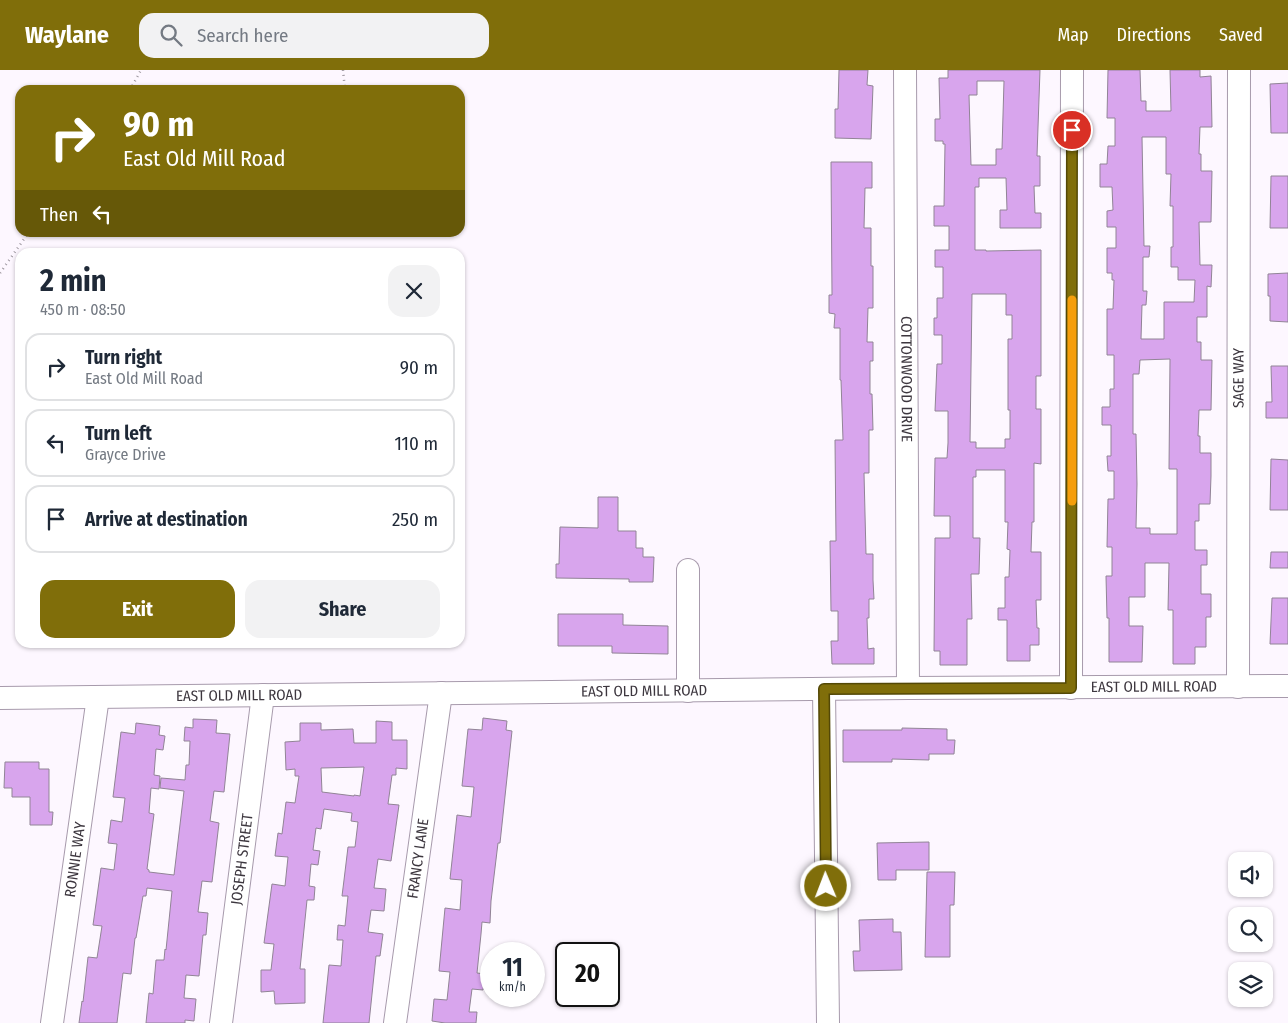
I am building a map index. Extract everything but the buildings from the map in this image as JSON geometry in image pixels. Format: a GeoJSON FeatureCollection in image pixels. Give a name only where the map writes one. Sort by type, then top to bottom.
{"type":"FeatureCollection","features":[{"type":"Feature","properties":{"kind":"street","name":"COTTONWOOD DRIVE"},"geometry":{"type":"LineString","coordinates":[[906,70],[908,688]]}},
{"type":"Feature","properties":{"kind":"street"},"geometry":{"type":"LineString","coordinates":[[1071,688],[1072,70]]}},
{"type":"Feature","properties":{"kind":"street","name":"SAGE WAY"},"geometry":{"type":"LineString","coordinates":[[1238,687],[1239,70]]}},
{"type":"Feature","properties":{"kind":"street"},"geometry":{"type":"LineString","coordinates":[[688,570],[688,691]]}},
{"type":"Feature","properties":{"kind":"street","name":"EAST OLD MILL ROAD"},"geometry":{"type":"LineString","coordinates":[[0,698],[908,688],[1288,686]]}},
{"type":"Feature","properties":{"kind":"street"},"geometry":{"type":"LineString","coordinates":[[824,689],[828,1023]]}},
{"type":"Feature","properties":{"kind":"street","name":"FRANCY LANE"},"geometry":{"type":"LineString","coordinates":[[395,1023],[441,694]]}},
{"type":"Feature","properties":{"kind":"street","name":"JOSEPH STREET"},"geometry":{"type":"LineString","coordinates":[[221,1023],[264,696]]}},
{"type":"Feature","properties":{"kind":"street","name":"RONNIE WAY"},"geometry":{"type":"LineString","coordinates":[[52,1023],[98,697]]}},
{"type":"Feature","properties":{"kind":"path"},"geometry":{"type":"LineString","coordinates":[[133,85],[142,70]]}},
{"type":"Feature","properties":{"kind":"path"},"geometry":{"type":"LineString","coordinates":[[343,70],[345,85]]}},
{"type":"Feature","properties":{"kind":"path"},"geometry":{"type":"LineString","coordinates":[[18,248],[25,237]]}},
{"type":"Feature","properties":{"kind":"path"},"geometry":{"type":"LineString","coordinates":[[0,273],[15,252]]}},
{"type":"Feature","properties":{"kind":"slow traffic"},"geometry":{"type":"LineString","coordinates":[[1072,300],[1072,501]]}},
{"type":"Feature","properties":{"kind":"route"},"geometry":{"type":"LineString","coordinates":[[826,886],[824,689],[1071,688],[1072,130]]}}]}
